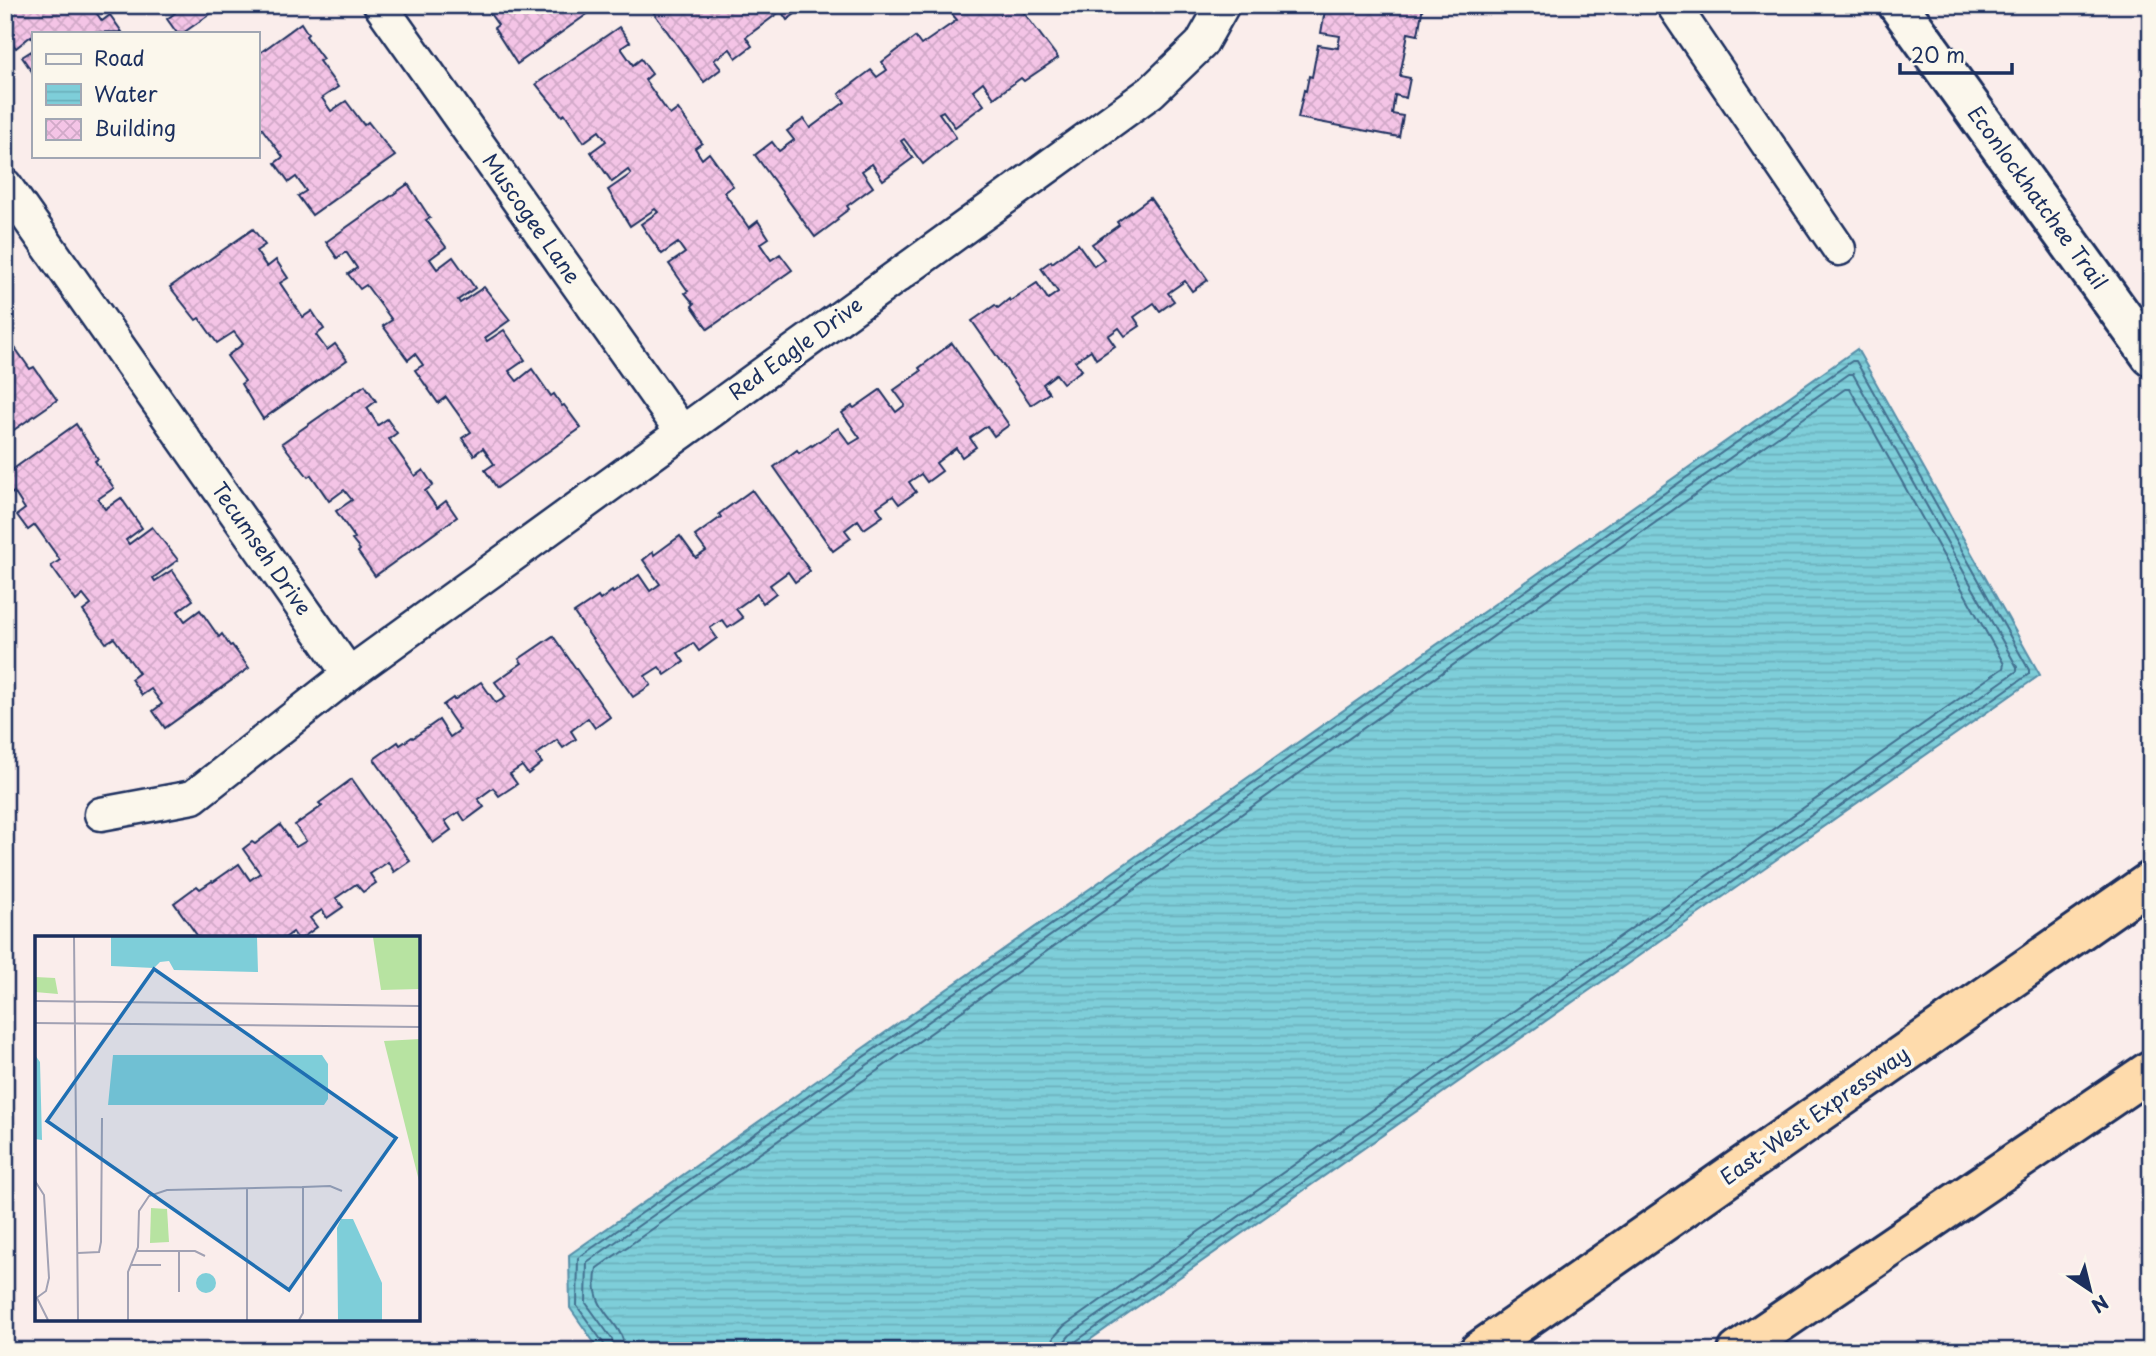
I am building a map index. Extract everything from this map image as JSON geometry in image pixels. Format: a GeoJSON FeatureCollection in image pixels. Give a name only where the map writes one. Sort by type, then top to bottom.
{"type":"FeatureCollection","features":[{"type":"Feature","properties":{"kind":"highway","name":"East-West Expressway"},"geometry":{"type":"LineString","coordinates":[[1479,1351],[2151,881]]}},
{"type":"Feature","properties":{"kind":"highway"},"geometry":{"type":"LineString","coordinates":[[1738,1351],[2151,1070]]}},
{"type":"Feature","properties":{"kind":"street","name":"Muscogee Lane"},"geometry":{"type":"LineString","coordinates":[[380,5],[682,432]]}},
{"type":"Feature","properties":{"kind":"street","name":"Red Eagle Drive"},"geometry":{"type":"LineString","coordinates":[[349,674],[1151,92],[1201,44],[1223,5]]}},
{"type":"Feature","properties":{"kind":"street"},"geometry":{"type":"LineString","coordinates":[[1673,5],[1839,249]]}},
{"type":"Feature","properties":{"kind":"street","name":"Econlockhatchee Trail"},"geometry":{"type":"LineString","coordinates":[[1898,5],[2151,356]]}},
{"type":"Feature","properties":{"kind":"street","name":"Tecumseh Drive"},"geometry":{"type":"LineString","coordinates":[[5,185],[349,674]]}},
{"type":"Feature","properties":{"kind":"street"},"geometry":{"type":"LineString","coordinates":[[101,814],[192,797],[349,674]]}},
{"type":"Feature","properties":{"kind":"water"},"geometry":{"type":"Polygon","coordinates":[[[1857,349],[2040,675],[1074,1351],[600,1351],[570,1308],[569,1255],[1857,349]]]}},
{"type":"Feature","properties":{"kind":"building"},"geometry":{"type":"Polygon","coordinates":[[[10,5],[91,5],[102,21],[110,15],[122,32],[32,32],[32,38],[16,48],[5,33],[5,10],[10,5]]]}},
{"type":"Feature","properties":{"kind":"building"},"geometry":{"type":"Polygon","coordinates":[[[169,5],[223,5],[184,32],[176,32],[167,19],[175,13],[169,5]]]}},
{"type":"Feature","properties":{"kind":"building"},"geometry":{"type":"Polygon","coordinates":[[[484,5],[600,5],[517,64],[494,28],[498,25],[484,5]]]}},
{"type":"Feature","properties":{"kind":"building"},"geometry":{"type":"Polygon","coordinates":[[[648,5],[807,5],[787,20],[781,11],[746,37],[752,46],[736,58],[730,49],[714,60],[721,69],[704,82],[648,5]]]}},
{"type":"Feature","properties":{"kind":"building"},"geometry":{"type":"Polygon","coordinates":[[[961,5],[969,5],[973,10],[979,5],[1018,5],[1058,58],[1024,81],[1021,78],[994,98],[983,82],[973,90],[984,105],[955,127],[943,111],[939,113],[956,137],[923,164],[904,139],[901,141],[913,158],[883,180],[872,164],[862,171],[873,187],[847,206],[849,209],[837,218],[838,220],[815,237],[755,155],[772,142],[779,151],[794,140],[787,131],[804,119],[810,128],[845,102],[839,94],[871,70],[877,77],[887,70],[882,62],[915,37],[921,45],[957,20],[951,13],[961,5]]]}},
{"type":"Feature","properties":{"kind":"building"},"geometry":{"type":"Polygon","coordinates":[[[1326,5],[1423,5],[1418,35],[1408,33],[1400,76],[1410,78],[1406,98],[1395,95],[1392,114],[1403,116],[1399,137],[1298,118],[1304,90],[1306,91],[1309,76],[1312,77],[1318,45],[1338,48],[1340,36],[1321,33],[1326,5]]]}},
{"type":"Feature","properties":{"kind":"building"},"geometry":{"type":"Polygon","coordinates":[[[301,23],[308,34],[306,36],[323,59],[319,61],[338,87],[322,98],[331,111],[346,101],[364,125],[368,122],[395,156],[312,215],[298,196],[306,191],[296,177],[289,182],[275,163],[283,157],[259,127],[259,54],[301,23]]]}},
{"type":"Feature","properties":{"kind":"building"},"geometry":{"type":"Polygon","coordinates":[[[619,27],[630,42],[621,48],[633,65],[641,59],[652,74],[645,80],[670,115],[678,109],[702,143],[695,148],[702,159],[709,153],[733,186],[724,192],[749,228],[758,221],[769,238],[760,244],[771,260],[780,254],[792,270],[708,329],[685,293],[688,291],[669,264],[685,253],[678,243],[662,254],[641,224],[658,212],[655,209],[630,226],[608,190],[631,174],[628,170],[612,182],[591,152],[606,141],[599,131],[584,142],[565,114],[562,116],[536,84],[619,27]]]}},
{"type":"Feature","properties":{"kind":"building"},"geometry":{"type":"Polygon","coordinates":[[[32,51],[32,72],[22,57],[32,51]]]}},
{"type":"Feature","properties":{"kind":"building"},"geometry":{"type":"Polygon","coordinates":[[[408,184],[430,218],[426,220],[446,247],[430,259],[437,269],[453,257],[475,288],[458,300],[460,303],[484,287],[510,320],[485,338],[487,341],[504,330],[525,360],[509,371],[517,381],[532,369],[551,396],[554,394],[581,428],[497,488],[485,470],[494,464],[483,448],[474,455],[462,438],[471,432],[446,397],[438,403],[415,370],[423,365],[415,354],[408,360],[383,326],[392,320],[366,285],[360,289],[348,274],[357,268],[346,252],[337,258],[326,242],[408,184]]]}},
{"type":"Feature","properties":{"kind":"building"},"geometry":{"type":"Polygon","coordinates":[[[1150,198],[1208,280],[1192,291],[1185,281],[1168,293],[1174,301],[1160,311],[1154,303],[1134,317],[1140,326],[1125,336],[1119,328],[1108,336],[1115,346],[1096,359],[1091,350],[1075,361],[1082,370],[1063,383],[1056,374],[1043,384],[1049,393],[1031,405],[972,321],[995,305],[998,308],[1037,283],[1048,299],[1058,292],[1041,268],[1078,244],[1094,266],[1104,259],[1092,244],[1150,198]]]}},
{"type":"Feature","properties":{"kind":"building"},"geometry":{"type":"Polygon","coordinates":[[[253,229],[265,245],[256,251],[267,267],[276,260],[288,278],[280,283],[303,317],[312,311],[324,329],[316,335],[327,350],[335,344],[347,360],[263,419],[241,384],[245,381],[227,356],[243,344],[234,332],[217,343],[199,318],[196,320],[170,287],[253,229]]]}},
{"type":"Feature","properties":{"kind":"building"},"geometry":{"type":"Polygon","coordinates":[[[11,342],[30,369],[34,367],[57,400],[5,436],[5,346],[11,342]]]}},
{"type":"Feature","properties":{"kind":"building"},"geometry":{"type":"Polygon","coordinates":[[[952,343],[1009,425],[994,436],[987,426],[970,438],[976,447],[962,457],[956,448],[936,463],[942,471],[927,482],[921,474],[909,482],[916,492],[899,504],[893,496],[877,507],[883,516],[864,529],[858,520],[845,530],[851,538],[833,551],[774,467],[797,450],[799,453],[838,428],[850,444],[860,438],[842,413],[880,390],[896,412],[905,405],[894,390],[921,371],[919,368],[952,343]]]}},
{"type":"Feature","properties":{"kind":"building"},"geometry":{"type":"Polygon","coordinates":[[[365,385],[376,401],[367,408],[378,425],[387,419],[397,433],[389,439],[415,476],[423,470],[433,485],[425,491],[437,508],[446,501],[457,517],[375,576],[358,552],[360,550],[352,540],[355,538],[336,511],[352,500],[344,490],[329,501],[311,475],[308,477],[282,443],[365,385]]]}},
{"type":"Feature","properties":{"kind":"building"},"geometry":{"type":"Polygon","coordinates":[[[76,424],[98,459],[95,461],[114,488],[98,499],[105,509],[121,498],[142,528],[126,540],[129,544],[152,527],[178,560],[153,578],[155,581],[172,570],[193,600],[178,611],[185,621],[200,610],[219,637],[222,634],[249,668],[165,728],[153,711],[162,704],[151,689],[142,695],[131,679],[139,673],[114,638],[106,643],[83,611],[91,605],[83,595],[76,601],[51,566],[60,560],[35,525],[28,530],[17,515],[25,509],[14,492],[5,499],[5,475],[76,424]]]}},
{"type":"Feature","properties":{"kind":"building"},"geometry":{"type":"Polygon","coordinates":[[[752,490],[810,571],[795,582],[788,572],[770,585],[776,593],[763,603],[757,594],[736,609],[743,618],[728,628],[722,620],[710,628],[717,638],[699,651],[693,643],[678,653],[684,662],[665,675],[659,667],[645,676],[651,685],[633,697],[574,613],[598,597],[600,600],[612,591],[613,593],[639,575],[650,591],[660,584],[643,560],[680,536],[696,558],[706,551],[695,536],[752,490]]]}},
{"type":"Feature","properties":{"kind":"building"},"geometry":{"type":"Polygon","coordinates":[[[553,636],[610,717],[595,728],[588,718],[571,731],[576,739],[563,748],[557,740],[536,755],[542,763],[528,774],[522,766],[510,774],[517,784],[499,796],[493,788],[478,799],[484,807],[465,821],[459,812],[445,821],[451,830],[433,843],[374,759],[398,742],[400,745],[439,720],[450,737],[460,730],[443,705],[481,682],[496,703],[506,697],[495,682],[522,663],[519,659],[553,636]]]}},
{"type":"Feature","properties":{"kind":"building"},"geometry":{"type":"Polygon","coordinates":[[[352,779],[410,861],[394,872],[388,862],[370,874],[376,883],[363,892],[356,884],[336,898],[343,907],[327,918],[322,910],[310,918],[317,927],[305,936],[296,936],[293,932],[288,936],[198,936],[174,903],[197,886],[200,889],[239,864],[250,880],[260,873],[243,849],[252,842],[255,844],[280,825],[296,847],[306,841],[295,825],[322,806],[319,803],[352,779]]]}}]}
